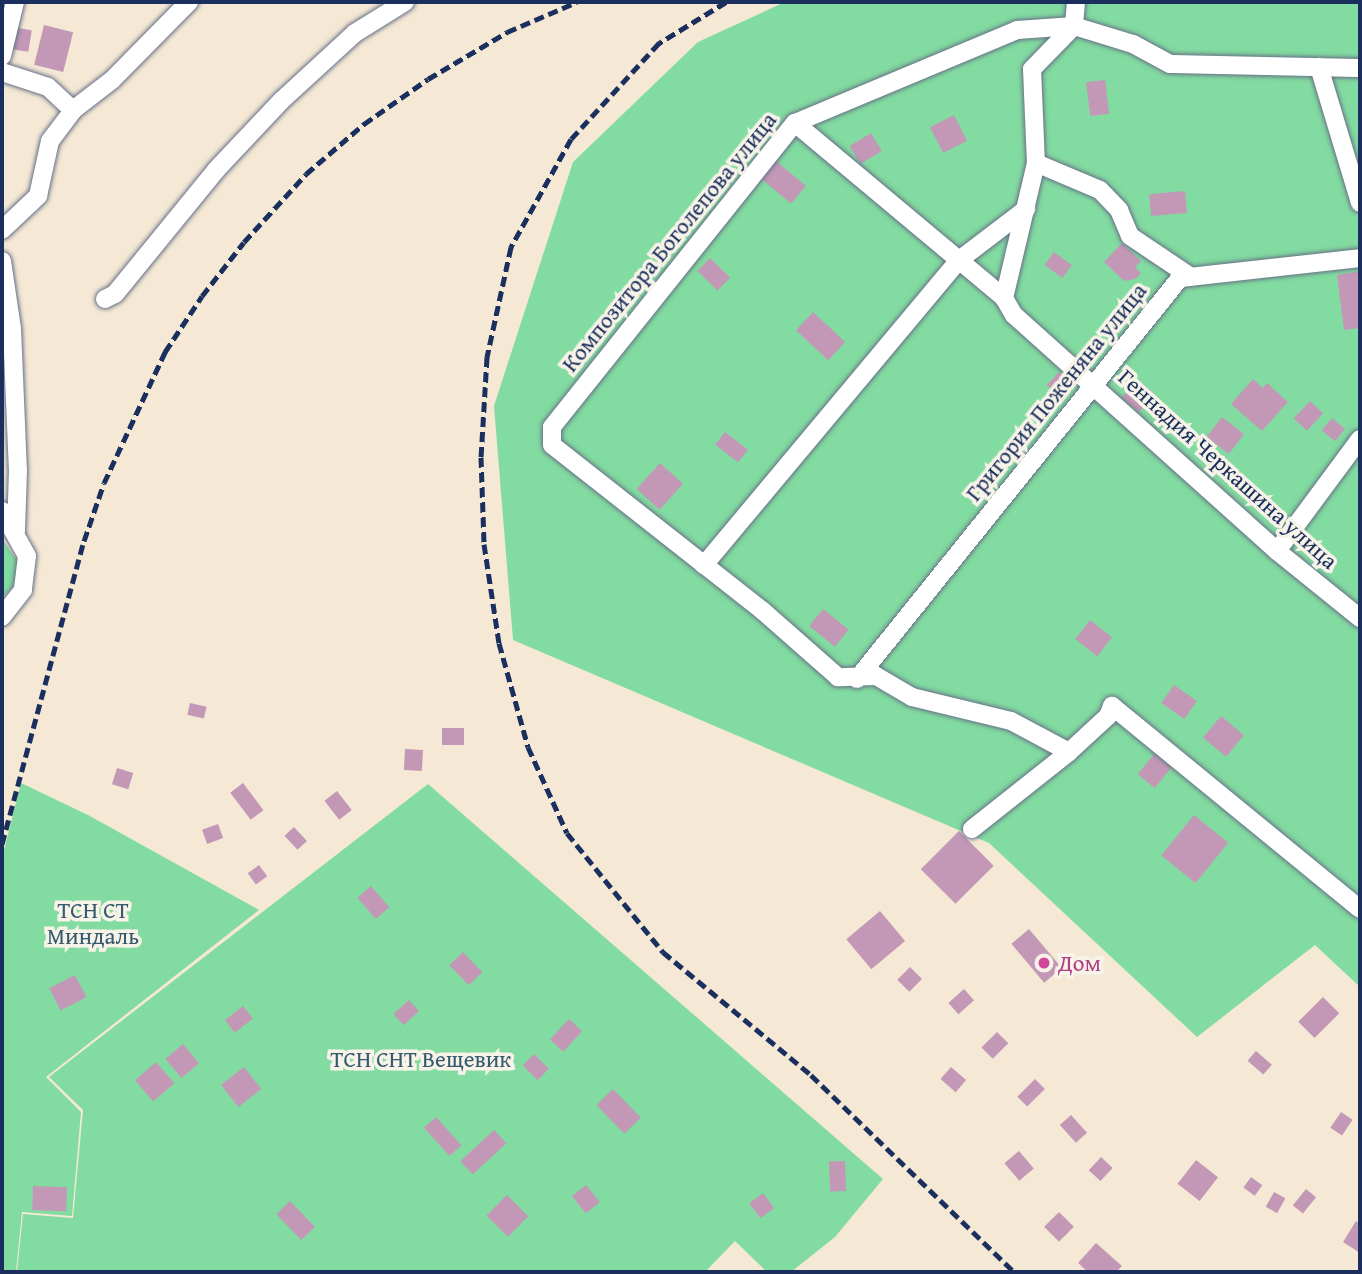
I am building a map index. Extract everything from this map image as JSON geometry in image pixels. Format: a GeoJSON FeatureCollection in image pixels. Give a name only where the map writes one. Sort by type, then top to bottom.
{"type":"FeatureCollection","features":[{"type":"Feature","properties":{"kind":"street"},"geometry":{"type":"LineString","coordinates":[[2,56],[15,2]]}},
{"type":"Feature","properties":{"kind":"street"},"geometry":{"type":"LineString","coordinates":[[2,230],[38,196],[50,141],[74,110],[112,80],[190,2]]}},
{"type":"Feature","properties":{"kind":"street"},"geometry":{"type":"LineString","coordinates":[[105,299],[115,294],[216,170],[281,101],[355,33],[405,2]]}},
{"type":"Feature","properties":{"kind":"street"},"geometry":{"type":"LineString","coordinates":[[1004,298],[1036,163],[1032,69],[1074,26],[1076,2]]}},
{"type":"Feature","properties":{"kind":"street","name":"Композитора Боголепова улица"},"geometry":{"type":"LineString","coordinates":[[704,565],[552,445],[552,427],[795,123],[1017,30],[1074,26],[1133,44],[1170,64],[1360,68]]}},
{"type":"Feature","properties":{"kind":"street"},"geometry":{"type":"LineString","coordinates":[[1319,67],[1360,203]]}},
{"type":"Feature","properties":{"kind":"street"},"geometry":{"type":"LineString","coordinates":[[2,72],[48,87],[74,110]]}},
{"type":"Feature","properties":{"kind":"street","name":"Геннадия Черкашина улица"},"geometry":{"type":"LineString","coordinates":[[795,123],[1004,298],[1022,322],[1096,384],[1277,551],[1360,618]]}},
{"type":"Feature","properties":{"kind":"street"},"geometry":{"type":"LineString","coordinates":[[1036,163],[1100,190],[1119,210],[1130,236],[1191,277],[1359,259],[1360,240]]}},
{"type":"Feature","properties":{"kind":"street"},"geometry":{"type":"LineString","coordinates":[[1026,209],[958,261],[704,565],[838,677],[857,679],[876,676],[912,697],[1011,721],[1069,752]]}},
{"type":"Feature","properties":{"kind":"street"},"geometry":{"type":"LineString","coordinates":[[2,261],[12,329],[18,470],[16,531]]}},
{"type":"Feature","properties":{"kind":"street","name":"Григория Поженяна улица"},"geometry":{"type":"LineString","coordinates":[[857,679],[1180,278],[1191,277]]}},
{"type":"Feature","properties":{"kind":"street"},"geometry":{"type":"LineString","coordinates":[[1277,551],[1360,439]]}},
{"type":"Feature","properties":{"kind":"street"},"geometry":{"type":"LineString","coordinates":[[2,511],[16,531],[27,556],[23,590],[2,617]]}},
{"type":"Feature","properties":{"kind":"street"},"geometry":{"type":"LineString","coordinates":[[972,829],[1069,752],[1108,716],[1112,706],[1360,909]]}},
{"type":"Feature","properties":{"kind":"green space"},"geometry":{"type":"Polygon","coordinates":[[[785,2],[1360,2],[1360,987],[1315,945],[1197,1037],[989,843],[513,640],[494,406],[573,162],[698,42],[785,2]]]}},
{"type":"Feature","properties":{"kind":"green space"},"geometry":{"type":"Polygon","coordinates":[[[2,539],[19,563],[13,587],[2,598],[2,539]]]}},
{"type":"Feature","properties":{"kind":"green space","name":"ТСН СТ Миндаль"},"geometry":{"type":"Polygon","coordinates":[[[21,783],[88,815],[259,910],[46,1077],[81,1112],[72,1216],[22,1212],[16,1272],[2,1272],[2,858],[21,783]]]}},
{"type":"Feature","properties":{"kind":"green space","name":"ТСН СНТ Вещевик"},"geometry":{"type":"Polygon","coordinates":[[[428,784],[883,1179],[835,1237],[791,1272],[767,1272],[735,1241],[705,1272],[17,1272],[23,1214],[73,1218],[83,1110],[49,1077],[428,784]]]}},
{"type":"Feature","properties":{"kind":"building"},"geometry":{"type":"Polygon","coordinates":[[[44,25],[73,32],[63,72],[34,65],[44,25]]]}},
{"type":"Feature","properties":{"kind":"building"},"geometry":{"type":"Polygon","coordinates":[[[12,27],[32,30],[28,52],[9,49],[12,27]]]}},
{"type":"Feature","properties":{"kind":"building"},"geometry":{"type":"Polygon","coordinates":[[[1105,80],[1109,114],[1090,116],[1086,82],[1105,80]]]}},
{"type":"Feature","properties":{"kind":"building"},"geometry":{"type":"Polygon","coordinates":[[[954,115],[967,141],[943,153],[930,127],[954,115]]]}},
{"type":"Feature","properties":{"kind":"building"},"geometry":{"type":"Polygon","coordinates":[[[871,133],[882,151],[860,164],[850,146],[871,133]]]}},
{"type":"Feature","properties":{"kind":"building"},"geometry":{"type":"Polygon","coordinates":[[[776,161],[806,186],[791,204],[761,179],[776,161]]]}},
{"type":"Feature","properties":{"kind":"building"},"geometry":{"type":"Polygon","coordinates":[[[1185,191],[1187,213],[1151,216],[1149,194],[1185,191]]]}},
{"type":"Feature","properties":{"kind":"building"},"geometry":{"type":"Polygon","coordinates":[[[1122,243],[1141,261],[1135,267],[1141,273],[1135,279],[1124,281],[1104,262],[1122,243]]]}},
{"type":"Feature","properties":{"kind":"building"},"geometry":{"type":"Polygon","coordinates":[[[1054,252],[1072,265],[1062,278],[1045,265],[1054,252]]]}},
{"type":"Feature","properties":{"kind":"building"},"geometry":{"type":"Polygon","coordinates":[[[710,258],[730,277],[718,290],[697,271],[710,258]]]}},
{"type":"Feature","properties":{"kind":"building"},"geometry":{"type":"Polygon","coordinates":[[[1360,271],[1360,328],[1344,330],[1337,275],[1360,271]]]}},
{"type":"Feature","properties":{"kind":"building"},"geometry":{"type":"Polygon","coordinates":[[[813,312],[845,342],[828,360],[796,330],[813,312]]]}},
{"type":"Feature","properties":{"kind":"building"},"geometry":{"type":"Polygon","coordinates":[[[1059,372],[1071,383],[1058,396],[1047,385],[1059,372]]]}},
{"type":"Feature","properties":{"kind":"building"},"geometry":{"type":"Polygon","coordinates":[[[1137,379],[1155,394],[1139,412],[1122,397],[1137,379]]]}},
{"type":"Feature","properties":{"kind":"building"},"geometry":{"type":"Polygon","coordinates":[[[1253,379],[1263,388],[1267,383],[1288,402],[1262,431],[1231,404],[1253,379]]]}},
{"type":"Feature","properties":{"kind":"building"},"geometry":{"type":"Polygon","coordinates":[[[1310,401],[1323,413],[1307,431],[1294,419],[1310,401]]]}},
{"type":"Feature","properties":{"kind":"building"},"geometry":{"type":"Polygon","coordinates":[[[1222,417],[1244,434],[1229,454],[1207,437],[1222,417]]]}},
{"type":"Feature","properties":{"kind":"building"},"geometry":{"type":"Polygon","coordinates":[[[1332,418],[1345,429],[1335,441],[1322,430],[1332,418]]]}},
{"type":"Feature","properties":{"kind":"building"},"geometry":{"type":"Polygon","coordinates":[[[725,432],[748,450],[738,462],[715,445],[725,432]]]}},
{"type":"Feature","properties":{"kind":"building"},"geometry":{"type":"Polygon","coordinates":[[[660,463],[683,484],[660,510],[637,489],[660,463]]]}},
{"type":"Feature","properties":{"kind":"building"},"geometry":{"type":"Polygon","coordinates":[[[823,609],[849,630],[835,647],[809,626],[823,609]]]}},
{"type":"Feature","properties":{"kind":"building"},"geometry":{"type":"Polygon","coordinates":[[[1090,620],[1112,637],[1097,656],[1075,639],[1090,620]]]}},
{"type":"Feature","properties":{"kind":"building"},"geometry":{"type":"Polygon","coordinates":[[[1174,685],[1197,701],[1184,719],[1161,703],[1174,685]]]}},
{"type":"Feature","properties":{"kind":"building"},"geometry":{"type":"Polygon","coordinates":[[[190,703],[207,707],[204,719],[187,715],[190,703]]]}},
{"type":"Feature","properties":{"kind":"building"},"geometry":{"type":"Polygon","coordinates":[[[1221,716],[1244,735],[1226,757],[1203,737],[1221,716]]]}},
{"type":"Feature","properties":{"kind":"building"},"geometry":{"type":"Polygon","coordinates":[[[442,728],[464,728],[464,745],[442,745],[442,728]]]}},
{"type":"Feature","properties":{"kind":"building"},"geometry":{"type":"Polygon","coordinates":[[[405,749],[423,750],[422,771],[404,770],[405,749]]]}},
{"type":"Feature","properties":{"kind":"building"},"geometry":{"type":"Polygon","coordinates":[[[1154,754],[1171,768],[1155,788],[1138,774],[1154,754]]]}},
{"type":"Feature","properties":{"kind":"building"},"geometry":{"type":"Polygon","coordinates":[[[117,768],[133,773],[128,789],[112,784],[117,768]]]}},
{"type":"Feature","properties":{"kind":"building"},"geometry":{"type":"Polygon","coordinates":[[[243,783],[263,810],[251,820],[230,793],[243,783]]]}},
{"type":"Feature","properties":{"kind":"building"},"geometry":{"type":"Polygon","coordinates":[[[337,791],[352,810],[339,820],[324,801],[337,791]]]}},
{"type":"Feature","properties":{"kind":"building"},"geometry":{"type":"Polygon","coordinates":[[[1194,815],[1228,843],[1195,883],[1161,855],[1194,815]]]}},
{"type":"Feature","properties":{"kind":"building"},"geometry":{"type":"Polygon","coordinates":[[[218,824],[223,838],[207,844],[202,830],[218,824]]]}},
{"type":"Feature","properties":{"kind":"building"},"geometry":{"type":"Polygon","coordinates":[[[294,827],[307,841],[297,850],[284,836],[294,827]]]}},
{"type":"Feature","properties":{"kind":"building"},"geometry":{"type":"Polygon","coordinates":[[[959,831],[994,866],[955,904],[921,869],[959,831]]]}},
{"type":"Feature","properties":{"kind":"building"},"geometry":{"type":"Polygon","coordinates":[[[259,865],[267,876],[256,885],[248,873],[259,865]]]}},
{"type":"Feature","properties":{"kind":"building"},"geometry":{"type":"Polygon","coordinates":[[[371,886],[389,907],[376,919],[357,898],[371,886]]]}},
{"type":"Feature","properties":{"kind":"building"},"geometry":{"type":"Polygon","coordinates":[[[880,911],[905,941],[871,969],[846,939],[880,911]]]}},
{"type":"Feature","properties":{"kind":"building"},"geometry":{"type":"Polygon","coordinates":[[[1029,929],[1062,968],[1044,983],[1011,944],[1029,929]]]}},
{"type":"Feature","properties":{"kind":"building"},"geometry":{"type":"Polygon","coordinates":[[[463,952],[482,972],[469,985],[449,965],[463,952]]]}},
{"type":"Feature","properties":{"kind":"building"},"geometry":{"type":"Polygon","coordinates":[[[910,967],[922,979],[909,992],[897,980],[910,967]]]}},
{"type":"Feature","properties":{"kind":"building"},"geometry":{"type":"Polygon","coordinates":[[[75,975],[86,997],[61,1010],[49,988],[75,975]]]}},
{"type":"Feature","properties":{"kind":"building"},"geometry":{"type":"Polygon","coordinates":[[[964,989],[974,1000],[958,1014],[948,1003],[964,989]]]}},
{"type":"Feature","properties":{"kind":"building"},"geometry":{"type":"Polygon","coordinates":[[[1323,997],[1339,1013],[1315,1038],[1298,1022],[1323,997]]]}},
{"type":"Feature","properties":{"kind":"building"},"geometry":{"type":"Polygon","coordinates":[[[409,1000],[419,1011],[403,1025],[393,1014],[409,1000]]]}},
{"type":"Feature","properties":{"kind":"building"},"geometry":{"type":"Polygon","coordinates":[[[243,1006],[253,1019],[235,1033],[225,1020],[243,1006]]]}},
{"type":"Feature","properties":{"kind":"building"},"geometry":{"type":"Polygon","coordinates":[[[569,1019],[582,1031],[563,1052],[550,1039],[569,1019]]]}},
{"type":"Feature","properties":{"kind":"building"},"geometry":{"type":"Polygon","coordinates":[[[997,1032],[1008,1043],[993,1059],[981,1048],[997,1032]]]}},
{"type":"Feature","properties":{"kind":"building"},"geometry":{"type":"Polygon","coordinates":[[[183,1044],[199,1063],[181,1078],[165,1059],[183,1044]]]}},
{"type":"Feature","properties":{"kind":"building"},"geometry":{"type":"Polygon","coordinates":[[[1256,1051],[1272,1065],[1263,1075],[1247,1061],[1256,1051]]]}},
{"type":"Feature","properties":{"kind":"building"},"geometry":{"type":"Polygon","coordinates":[[[534,1054],[549,1069],[538,1080],[523,1065],[534,1054]]]}},
{"type":"Feature","properties":{"kind":"building"},"geometry":{"type":"Polygon","coordinates":[[[156,1062],[174,1083],[153,1102],[135,1080],[156,1062]]]}},
{"type":"Feature","properties":{"kind":"building"},"geometry":{"type":"Polygon","coordinates":[[[244,1067],[261,1089],[238,1107],[221,1085],[244,1067]]]}},
{"type":"Feature","properties":{"kind":"building"},"geometry":{"type":"Polygon","coordinates":[[[951,1067],[966,1080],[956,1092],[941,1079],[951,1067]]]}},
{"type":"Feature","properties":{"kind":"building"},"geometry":{"type":"Polygon","coordinates":[[[1035,1079],[1045,1089],[1027,1107],[1017,1097],[1035,1079]]]}},
{"type":"Feature","properties":{"kind":"building"},"geometry":{"type":"Polygon","coordinates":[[[613,1089],[641,1118],[624,1134],[596,1105],[613,1089]]]}},
{"type":"Feature","properties":{"kind":"building"},"geometry":{"type":"Polygon","coordinates":[[[1341,1112],[1353,1120],[1342,1136],[1330,1128],[1341,1112]]]}},
{"type":"Feature","properties":{"kind":"building"},"geometry":{"type":"Polygon","coordinates":[[[1071,1115],[1087,1133],[1076,1143],[1060,1125],[1071,1115]]]}},
{"type":"Feature","properties":{"kind":"building"},"geometry":{"type":"Polygon","coordinates":[[[436,1117],[461,1145],[450,1156],[424,1128],[436,1117]]]}},
{"type":"Feature","properties":{"kind":"building"},"geometry":{"type":"Polygon","coordinates":[[[494,1130],[506,1143],[473,1175],[460,1161],[494,1130]]]}},
{"type":"Feature","properties":{"kind":"building"},"geometry":{"type":"Polygon","coordinates":[[[1019,1151],[1034,1169],[1019,1181],[1004,1163],[1019,1151]]]}},
{"type":"Feature","properties":{"kind":"building"},"geometry":{"type":"Polygon","coordinates":[[[1101,1157],[1113,1168],[1100,1181],[1089,1170],[1101,1157]]]}},
{"type":"Feature","properties":{"kind":"building"},"geometry":{"type":"Polygon","coordinates":[[[1196,1160],[1218,1177],[1200,1201],[1178,1184],[1196,1160]]]}},
{"type":"Feature","properties":{"kind":"building"},"geometry":{"type":"Polygon","coordinates":[[[845,1161],[846,1191],[830,1192],[829,1162],[845,1161]]]}},
{"type":"Feature","properties":{"kind":"building"},"geometry":{"type":"Polygon","coordinates":[[[1251,1177],[1262,1185],[1255,1196],[1243,1188],[1251,1177]]]}},
{"type":"Feature","properties":{"kind":"building"},"geometry":{"type":"Polygon","coordinates":[[[586,1185],[600,1202],[586,1213],[572,1196],[586,1185]]]}},
{"type":"Feature","properties":{"kind":"building"},"geometry":{"type":"Polygon","coordinates":[[[33,1186],[67,1187],[66,1211],[32,1210],[33,1186]]]}},
{"type":"Feature","properties":{"kind":"building"},"geometry":{"type":"Polygon","coordinates":[[[1306,1189],[1316,1197],[1303,1214],[1293,1205],[1306,1189]]]}},
{"type":"Feature","properties":{"kind":"building"},"geometry":{"type":"Polygon","coordinates":[[[1274,1192],[1285,1198],[1277,1213],[1266,1207],[1274,1192]]]}},
{"type":"Feature","properties":{"kind":"building"},"geometry":{"type":"Polygon","coordinates":[[[763,1193],[774,1208],[760,1218],[749,1203],[763,1193]]]}},
{"type":"Feature","properties":{"kind":"building"},"geometry":{"type":"Polygon","coordinates":[[[507,1195],[528,1216],[508,1237],[486,1216],[507,1195]]]}},
{"type":"Feature","properties":{"kind":"building"},"geometry":{"type":"Polygon","coordinates":[[[290,1201],[315,1227],[301,1240],[276,1214],[290,1201]]]}},
{"type":"Feature","properties":{"kind":"building"},"geometry":{"type":"Polygon","coordinates":[[[1059,1212],[1074,1227],[1059,1242],[1044,1227],[1059,1212]]]}},
{"type":"Feature","properties":{"kind":"building"},"geometry":{"type":"Polygon","coordinates":[[[1356,1221],[1360,1224],[1360,1253],[1343,1242],[1356,1221]]]}},
{"type":"Feature","properties":{"kind":"building"},"geometry":{"type":"Polygon","coordinates":[[[1096,1243],[1122,1266],[1116,1272],[1088,1272],[1078,1263],[1096,1243]]]}},
{"type":"Feature","properties":{"kind":"railway"},"geometry":{"type":"LineString","coordinates":[[2,844],[84,541],[104,483],[165,352],[202,296],[244,242],[306,174],[364,124],[428,79],[507,32],[577,2]]}},
{"type":"Feature","properties":{"kind":"railway"},"geometry":{"type":"LineString","coordinates":[[726,2],[659,43],[571,139],[511,247],[487,357],[481,457],[484,544],[499,643],[528,747],[567,833],[663,952],[811,1075],[1014,1272]]}},
{"type":"Feature","properties":{"kind":"place","name":"Дом"},"geometry":{"type":"Point","coordinates":[1044,963]}}]}
